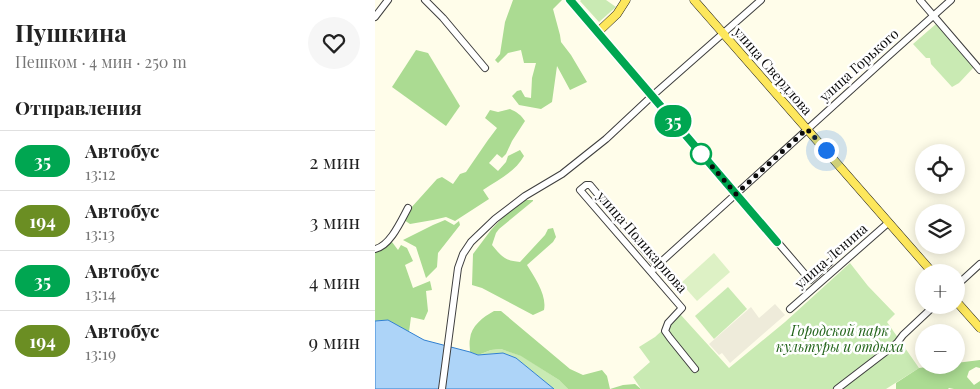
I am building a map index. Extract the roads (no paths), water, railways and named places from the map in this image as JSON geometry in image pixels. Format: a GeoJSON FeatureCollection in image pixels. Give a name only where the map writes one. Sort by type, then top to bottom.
{"type":"FeatureCollection","features":[{"type":"Feature","properties":{"kind":"main road"},"geometry":{"type":"LineString","coordinates":[[598,32],[617,14],[626,0]]}},
{"type":"Feature","properties":{"kind":"main road","name":"улица Свердлова"},"geometry":{"type":"LineString","coordinates":[[694,0],[925,264]]}},
{"type":"Feature","properties":{"kind":"main road"},"geometry":{"type":"LineString","coordinates":[[965,311],[980,328]]}},
{"type":"Feature","properties":{"kind":"street"},"geometry":{"type":"LineString","coordinates":[[375,18],[388,0]]}},
{"type":"Feature","properties":{"kind":"street"},"geometry":{"type":"LineString","coordinates":[[425,0],[443,18],[485,68]]}},
{"type":"Feature","properties":{"kind":"street"},"geometry":{"type":"LineString","coordinates":[[570,0],[736,194]]}},
{"type":"Feature","properties":{"kind":"street"},"geometry":{"type":"LineString","coordinates":[[442,389],[458,268],[471,242],[509,207],[533,190],[557,177],[606,139],[761,0]]}},
{"type":"Feature","properties":{"kind":"street"},"geometry":{"type":"LineString","coordinates":[[920,0],[980,70]]}},
{"type":"Feature","properties":{"kind":"street","name":"улица Горького"},"geometry":{"type":"LineString","coordinates":[[651,271],[951,0]]}},
{"type":"Feature","properties":{"kind":"street","name":"улица Поликарпова"},"geometry":{"type":"LineString","coordinates":[[657,265],[590,185],[586,185],[580,190],[682,308],[668,323],[665,331],[695,369]]}},
{"type":"Feature","properties":{"kind":"street","name":"улица Ленина"},"geometry":{"type":"LineString","coordinates":[[736,194],[810,280],[831,262]]}},
{"type":"Feature","properties":{"kind":"street"},"geometry":{"type":"LineString","coordinates":[[375,249],[393,235],[408,208]]}},
{"type":"Feature","properties":{"kind":"street","name":"улица Ленина"},"geometry":{"type":"LineString","coordinates":[[790,309],[888,222]]}},
{"type":"Feature","properties":{"kind":"street"},"geometry":{"type":"LineString","coordinates":[[965,278],[980,264]]}},
{"type":"Feature","properties":{"kind":"street"},"geometry":{"type":"LineString","coordinates":[[837,389],[897,343],[925,314]]}},
{"type":"Feature","properties":{"kind":"water"},"geometry":{"type":"Polygon","coordinates":[[[388,320],[424,340],[478,355],[503,353],[516,358],[554,389],[375,389],[375,321],[388,320]]]}},
{"type":"Feature","properties":{"kind":"park label","name":"Городской парк культуры и отдыха"},"geometry":{"type":"Point","coordinates":[840,340]}}]}
